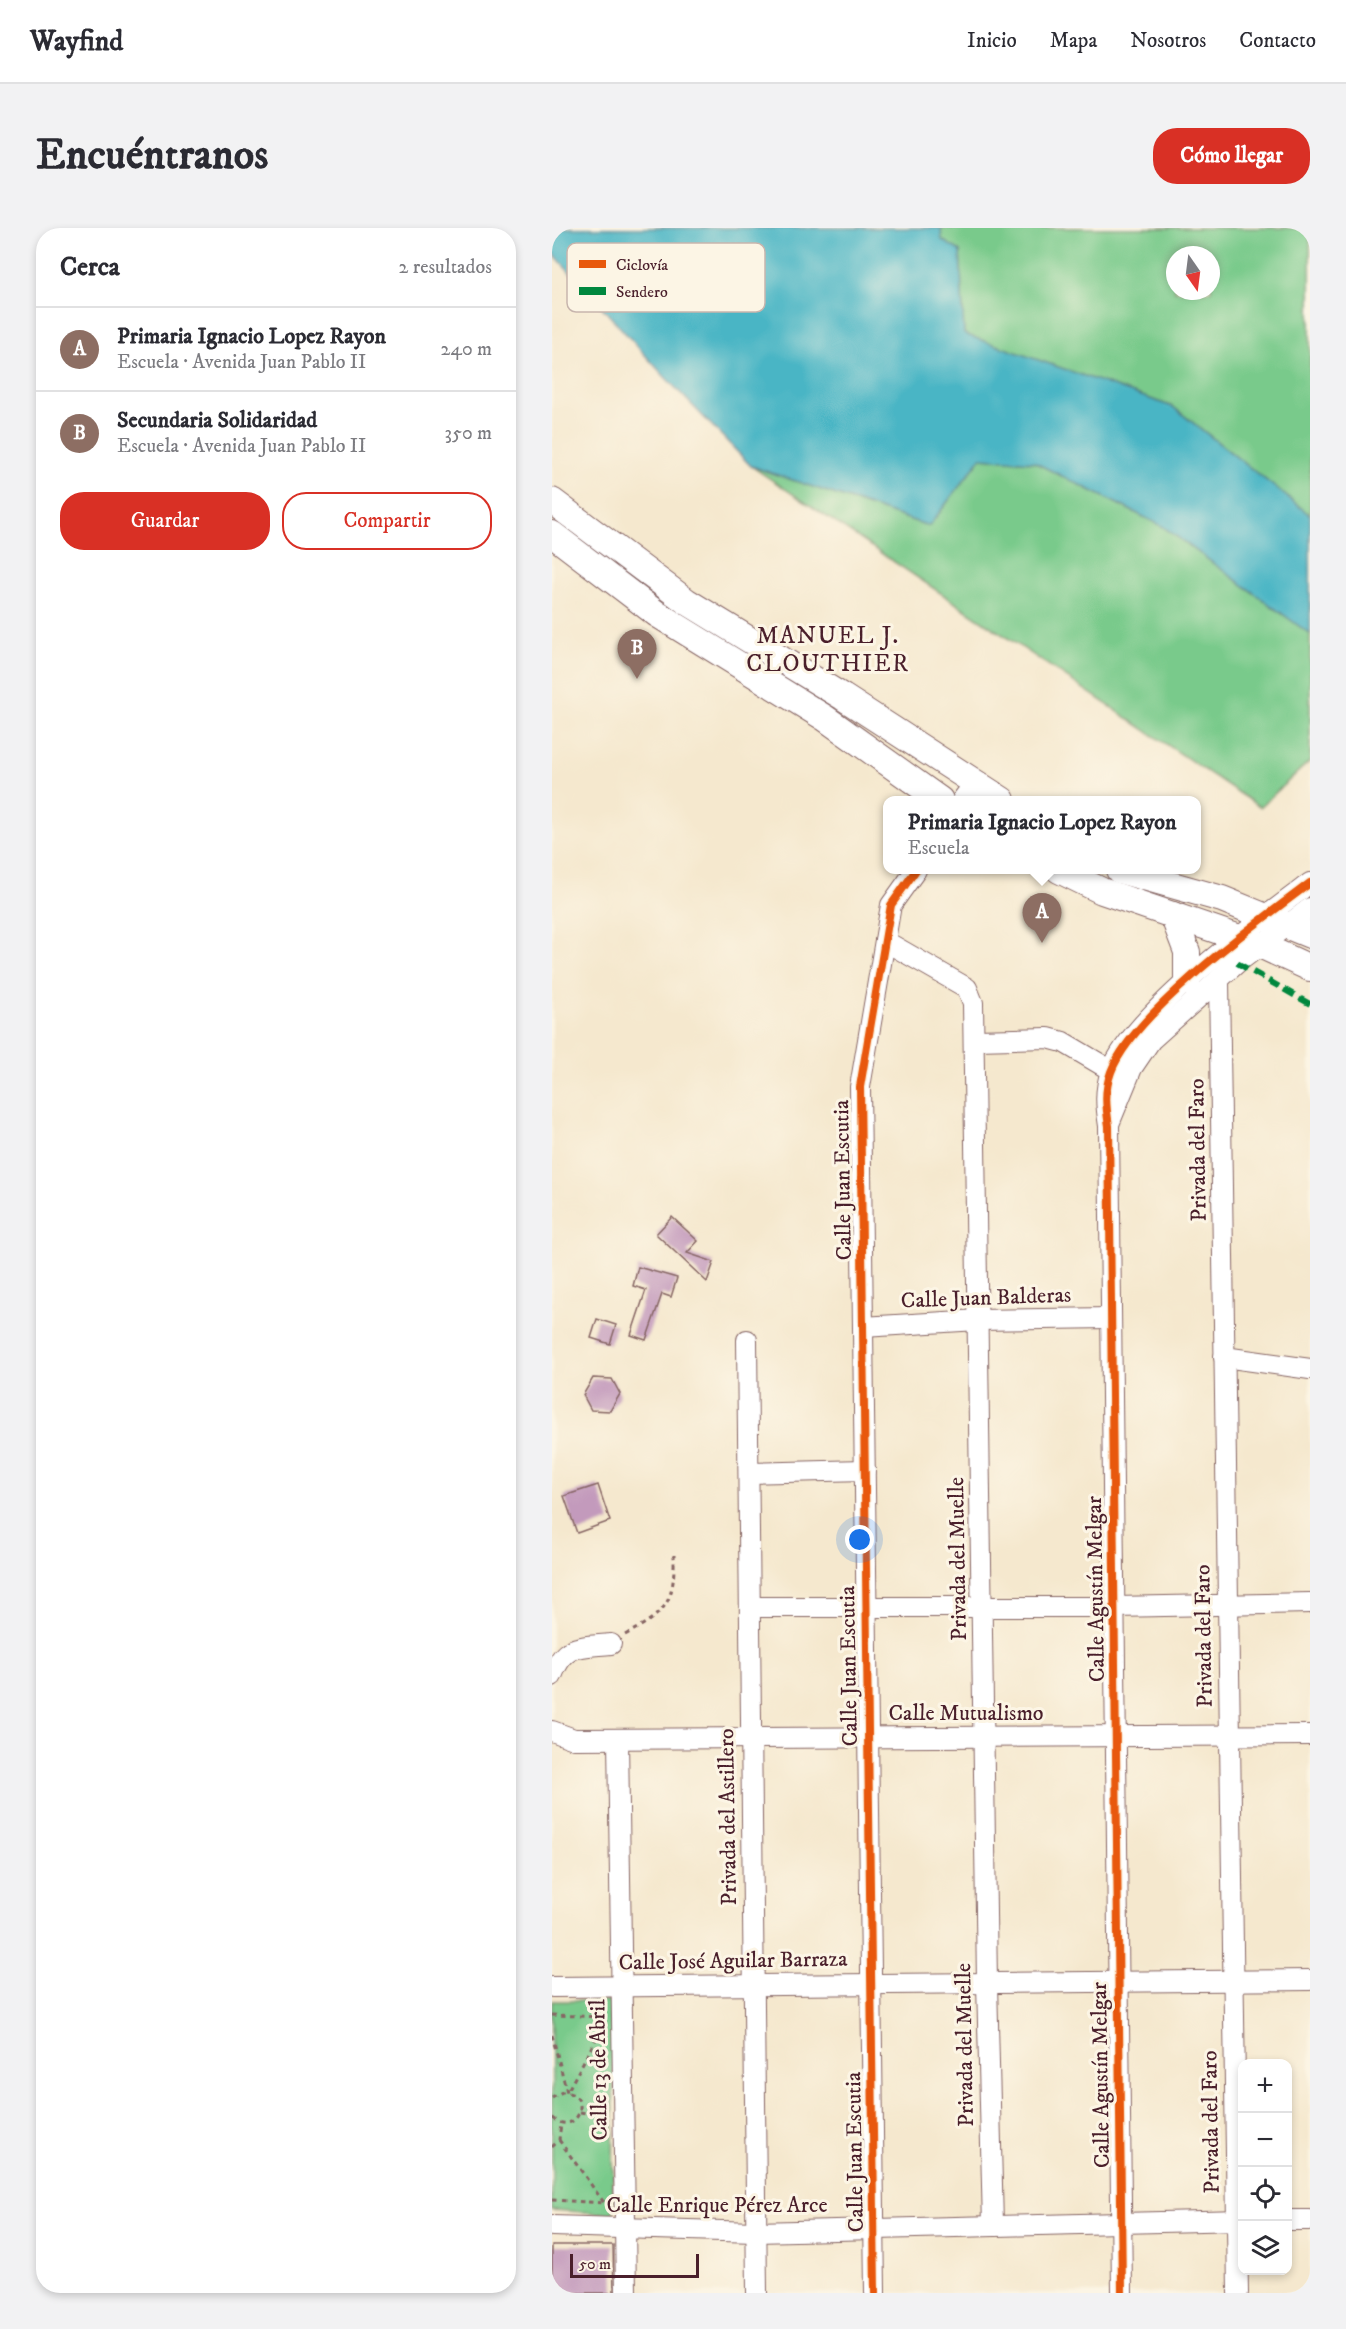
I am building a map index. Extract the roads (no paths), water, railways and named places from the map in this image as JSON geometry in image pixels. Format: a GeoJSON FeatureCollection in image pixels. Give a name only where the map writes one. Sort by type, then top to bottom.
{"type":"FeatureCollection","features":[{"type":"Feature","properties":{"kind":"main road"},"geometry":{"type":"LineString","coordinates":[[552,501],[686,602],[843,697],[968,792],[983,796]]}},
{"type":"Feature","properties":{"kind":"main road"},"geometry":{"type":"LineString","coordinates":[[552,534],[657,614],[825,718],[933,796]]}},
{"type":"Feature","properties":{"kind":"main road"},"geometry":{"type":"LineString","coordinates":[[773,686],[789,665]]}},
{"type":"Feature","properties":{"kind":"main road"},"geometry":{"type":"LineString","coordinates":[[1067,874],[1102,891],[1249,941],[1310,968]]}},
{"type":"Feature","properties":{"kind":"main road"},"geometry":{"type":"LineString","coordinates":[[1133,874],[1221,899],[1288,925]]}},
{"type":"Feature","properties":{"kind":"main road"},"geometry":{"type":"LineString","coordinates":[[1173,915],[1187,952],[1187,982]]}},
{"type":"Feature","properties":{"kind":"street","name":"Calle Juan Escutia"},"geometry":{"type":"LineString","coordinates":[[875,2293],[860,1087],[891,905],[913,874]]}},
{"type":"Feature","properties":{"kind":"street"},"geometry":{"type":"LineString","coordinates":[[1288,925],[1310,883]]}},
{"type":"Feature","properties":{"kind":"street"},"geometry":{"type":"LineString","coordinates":[[1249,941],[1288,925],[1310,908]]}},
{"type":"Feature","properties":{"kind":"street","name":"Privada del Muelle"},"geometry":{"type":"LineString","coordinates":[[885,941],[967,988],[974,1003],[987,1983],[993,2224]]}},
{"type":"Feature","properties":{"kind":"street","name":"Calle Agustín Melgar"},"geometry":{"type":"LineString","coordinates":[[1108,1126],[1132,1068],[1151,1040],[1219,979],[1249,941]]}},
{"type":"Feature","properties":{"kind":"street","name":"Calle Agustín Melgar"},"geometry":{"type":"LineString","coordinates":[[1122,2293],[1111,1318],[1108,1126],[1105,1095],[1112,1071],[1136,1033],[1187,982],[1249,941]]}},
{"type":"Feature","properties":{"kind":"street","name":"Privada del Faro"},"geometry":{"type":"LineString","coordinates":[[1219,979],[1233,1980],[1238,2167]]}},
{"type":"Feature","properties":{"kind":"street"},"geometry":{"type":"LineString","coordinates":[[976,1040],[1048,1038],[1063,1042],[1112,1071]]}},
{"type":"Feature","properties":{"kind":"street","name":"Calle Juan Balderas"},"geometry":{"type":"LineString","coordinates":[[863,1327],[978,1320],[1111,1318]]}},
{"type":"Feature","properties":{"kind":"street","name":"Privada del Astillero"},"geometry":{"type":"LineString","coordinates":[[747,1340],[757,2293]]}},
{"type":"Feature","properties":{"kind":"street"},"geometry":{"type":"LineString","coordinates":[[1224,1357],[1310,1369]]}},
{"type":"Feature","properties":{"kind":"street"},"geometry":{"type":"LineString","coordinates":[[749,1473],[865,1470]]}},
{"type":"Feature","properties":{"kind":"street"},"geometry":{"type":"LineString","coordinates":[[750,1607],[1310,1603]]}},
{"type":"Feature","properties":{"kind":"street"},"geometry":{"type":"LineString","coordinates":[[552,1676],[565,1652],[576,1647],[611,1644]]}},
{"type":"Feature","properties":{"kind":"street","name":"Calle Mutualismo"},"geometry":{"type":"LineString","coordinates":[[552,1731],[574,1739],[1310,1735]]}},
{"type":"Feature","properties":{"kind":"street","name":"Calle 13 de Abril"},"geometry":{"type":"LineString","coordinates":[[618,1739],[626,2293]]}},
{"type":"Feature","properties":{"kind":"street","name":"Calle José Aguilar Barraza"},"geometry":{"type":"LineString","coordinates":[[552,1987],[1310,1980]]}},
{"type":"Feature","properties":{"kind":"street","name":"Calle Enrique Pérez Arce"},"geometry":{"type":"LineString","coordinates":[[552,2226],[625,2230],[756,2232],[874,2230],[993,2224],[1238,2220]]}},
{"type":"Feature","properties":{"kind":"street"},"geometry":{"type":"LineString","coordinates":[[1292,2220],[1310,2220]]}},
{"type":"Feature","properties":{"kind":"street","name":"Privada del Faro"},"geometry":{"type":"LineString","coordinates":[[1238,2293],[1240,2221]]}},
{"type":"Feature","properties":{"kind":"water"},"geometry":{"type":"Polygon","coordinates":[[[552,228],[941,228],[942,240],[960,251],[964,334],[1173,407],[1310,515],[1310,634],[1162,526],[1034,462],[981,458],[929,526],[751,466],[606,312],[765,312],[765,243],[567,243],[567,269],[552,252],[552,228]]]}},
{"type":"Feature","properties":{"kind":"place","name":"Secundaria Solidaridad"},"geometry":{"type":"Point","coordinates":[637,679]}},
{"type":"Feature","properties":{"kind":"place","name":"Primaria Ignacio Lopez Rayon"},"geometry":{"type":"Point","coordinates":[1042,943]}},
{"type":"Feature","properties":{"kind":"district","name":"MANUEL J. CLOUTHIER"},"geometry":{"type":"Point","coordinates":[828,650]}}]}
